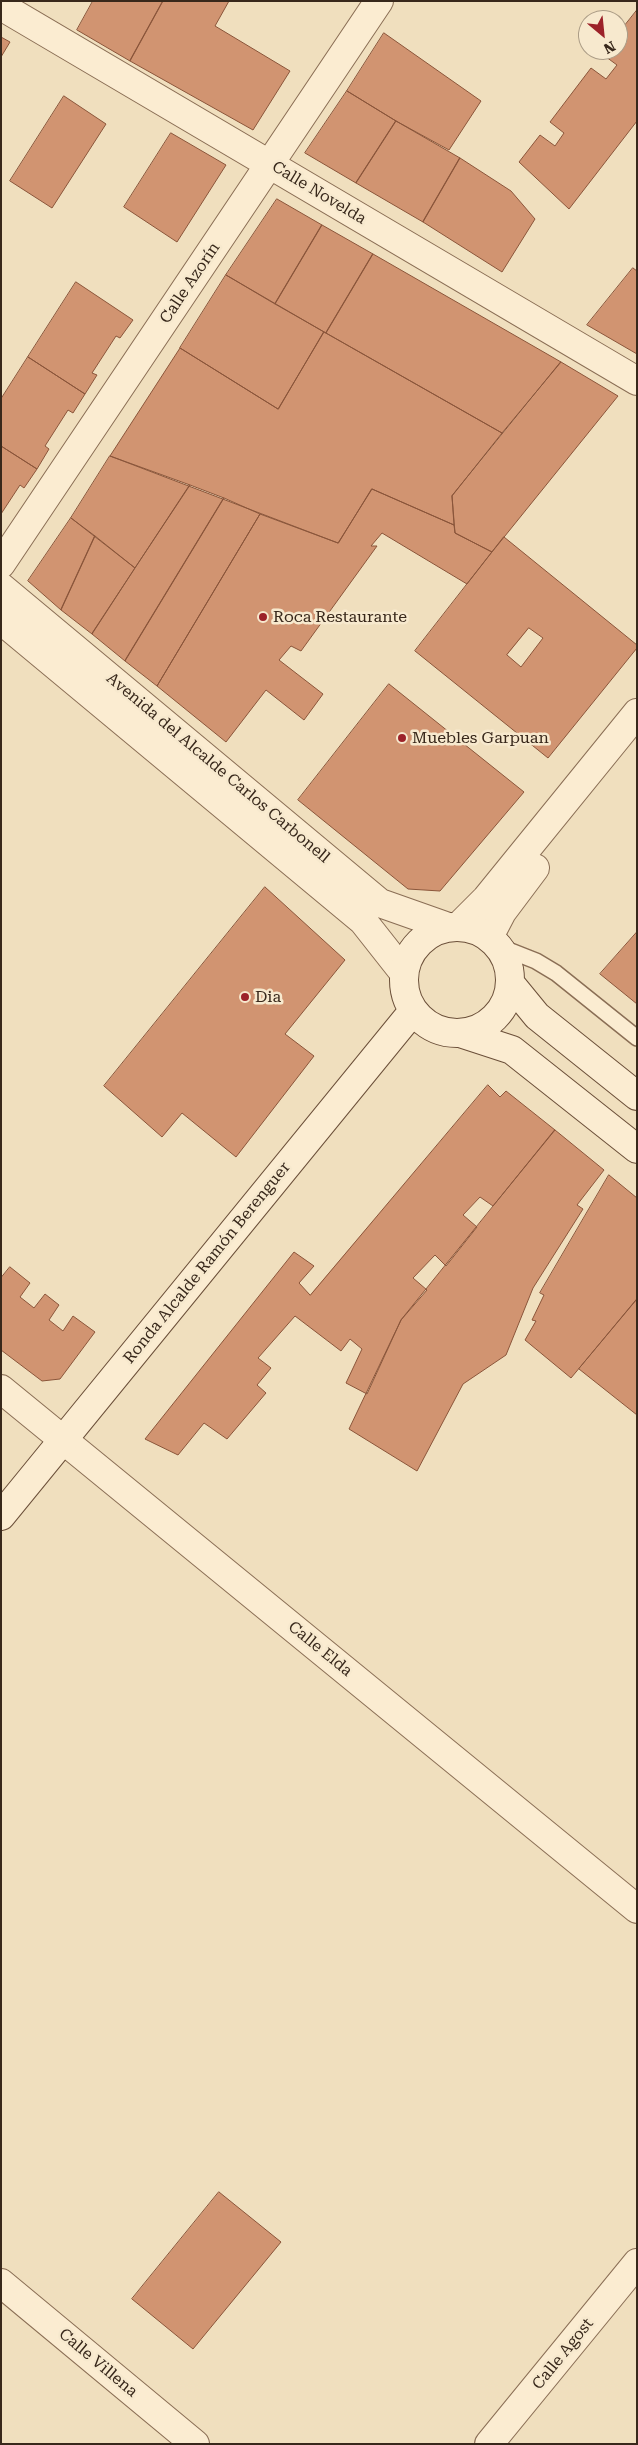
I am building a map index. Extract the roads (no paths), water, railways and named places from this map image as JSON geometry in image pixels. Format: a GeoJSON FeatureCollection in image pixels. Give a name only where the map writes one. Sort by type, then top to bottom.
{"type":"FeatureCollection","features":[{"type":"Feature","properties":{"kind":"street","name":"Calle Azorín"},"geometry":{"type":"LineString","coordinates":[[1,564],[379,1]]}},
{"type":"Feature","properties":{"kind":"street","name":"Calle Novelda"},"geometry":{"type":"LineString","coordinates":[[1,6],[637,381]]}},
{"type":"Feature","properties":{"kind":"street","name":"Avenida del Alcalde Carlos Carbonell"},"geometry":{"type":"LineString","coordinates":[[1,587],[380,902],[453,927]]}},
{"type":"Feature","properties":{"kind":"street","name":"Avenida del Alcalde Carlos Carbonell"},"geometry":{"type":"LineString","coordinates":[[1,620],[363,922],[404,973]]}},
{"type":"Feature","properties":{"kind":"street"},"geometry":{"type":"LineString","coordinates":[[453,927],[486,899],[637,713]]}},
{"type":"Feature","properties":{"kind":"street"},"geometry":{"type":"LineString","coordinates":[[493,942],[502,912],[523,883],[637,742]]}},
{"type":"Feature","properties":{"kind":"street"},"geometry":{"type":"LineString","coordinates":[[463,1034],[483,1027],[498,1014],[504,1006],[510,983],[508,964],[493,942],[475,930],[453,927],[434,932],[418,944],[408,958],[404,973],[406,996],[413,1011],[420,1020],[440,1031],[463,1034],[512,1050],[637,1149]]}},
{"type":"Feature","properties":{"kind":"street"},"geometry":{"type":"LineString","coordinates":[[510,983],[537,1016],[637,1096]]}},
{"type":"Feature","properties":{"kind":"street","name":"Ronda Alcalde Ramón Berenguer"},"geometry":{"type":"LineString","coordinates":[[1,1516],[413,1011]]}},
{"type":"Feature","properties":{"kind":"street","name":"Calle Elda"},"geometry":{"type":"LineString","coordinates":[[1,1389],[637,1910]]}},
{"type":"Feature","properties":{"kind":"street","name":"Calle Agost"},"geometry":{"type":"LineString","coordinates":[[489,2444],[637,2263]]}},
{"type":"Feature","properties":{"kind":"street","name":"Calle Villena"},"geometry":{"type":"LineString","coordinates":[[1,2283],[195,2444]]}},
{"type":"Feature","properties":{"kind":"lane"},"geometry":{"type":"LineString","coordinates":[[493,942],[536,961],[556,973],[637,1038]]}},
{"type":"Feature","properties":{"kind":"place","name":"Roca Restaurante"},"geometry":{"type":"Point","coordinates":[263,617]}},
{"type":"Feature","properties":{"kind":"place","name":"Muebles Garpuan"},"geometry":{"type":"Point","coordinates":[402,738]}},
{"type":"Feature","properties":{"kind":"place","name":"Dia"},"geometry":{"type":"Point","coordinates":[245,997]}}]}
